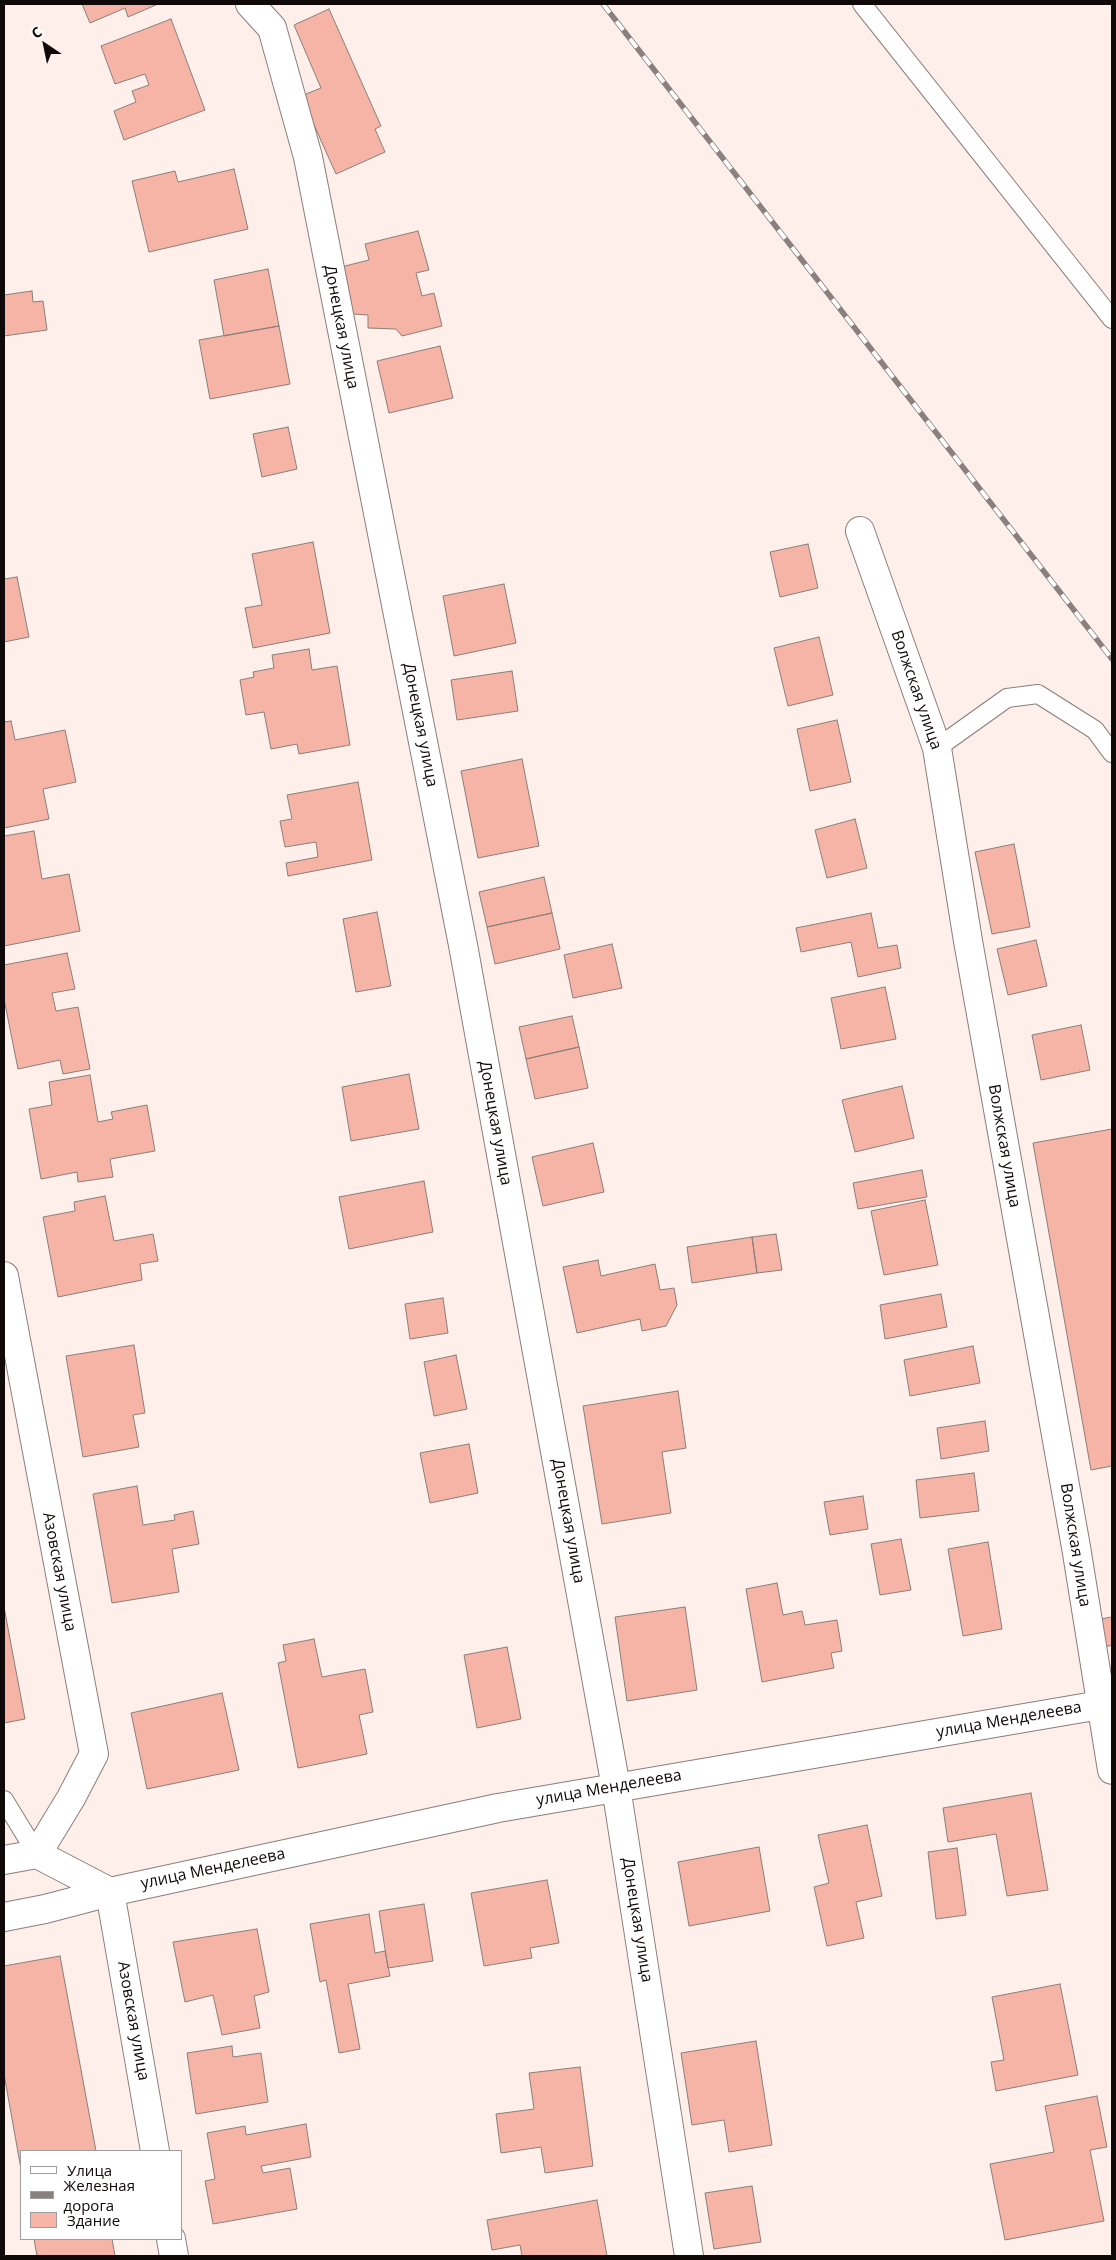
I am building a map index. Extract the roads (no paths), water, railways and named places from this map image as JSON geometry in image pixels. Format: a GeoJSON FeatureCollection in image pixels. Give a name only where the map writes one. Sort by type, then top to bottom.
{"type":"FeatureCollection","features":[{"type":"Feature","properties":{"kind":"street","name":"Донецкая улица"},"geometry":{"type":"LineString","coordinates":[[250,4],[272,28],[308,157],[463,945],[616,1787],[689,2256]]}},
{"type":"Feature","properties":{"kind":"street","name":"Волжская улица"},"geometry":{"type":"LineString","coordinates":[[860,531],[937,748],[968,941],[1076,1547],[1107,1703],[1112,1770]]}},
{"type":"Feature","properties":{"kind":"street","name":"Азовская улица"},"geometry":{"type":"LineString","coordinates":[[4,1276],[12,1364],[94,1754],[71,1798],[37,1854]]}},
{"type":"Feature","properties":{"kind":"street","name":"улица Менделеева"},"geometry":{"type":"LineString","coordinates":[[4,1917],[45,1909],[110,1892],[488,1810],[1107,1703]]}},
{"type":"Feature","properties":{"kind":"street"},"geometry":{"type":"LineString","coordinates":[[4,1860],[37,1854],[110,1892]]}},
{"type":"Feature","properties":{"kind":"street","name":"Азовская улица"},"geometry":{"type":"LineString","coordinates":[[110,1892],[155,2150]]}},
{"type":"Feature","properties":{"kind":"street"},"geometry":{"type":"LineString","coordinates":[[171,2240],[174,2256]]}},
{"type":"Feature","properties":{"kind":"lane"},"geometry":{"type":"LineString","coordinates":[[862,4],[1112,319]]}},
{"type":"Feature","properties":{"kind":"lane"},"geometry":{"type":"LineString","coordinates":[[937,748],[1007,698],[1038,694],[1095,730],[1112,753]]}},
{"type":"Feature","properties":{"kind":"lane"},"geometry":{"type":"LineString","coordinates":[[4,1800],[37,1854]]}},
{"type":"Feature","properties":{"kind":"railway"},"geometry":{"type":"LineString","coordinates":[[603,4],[1112,659]]}}]}
